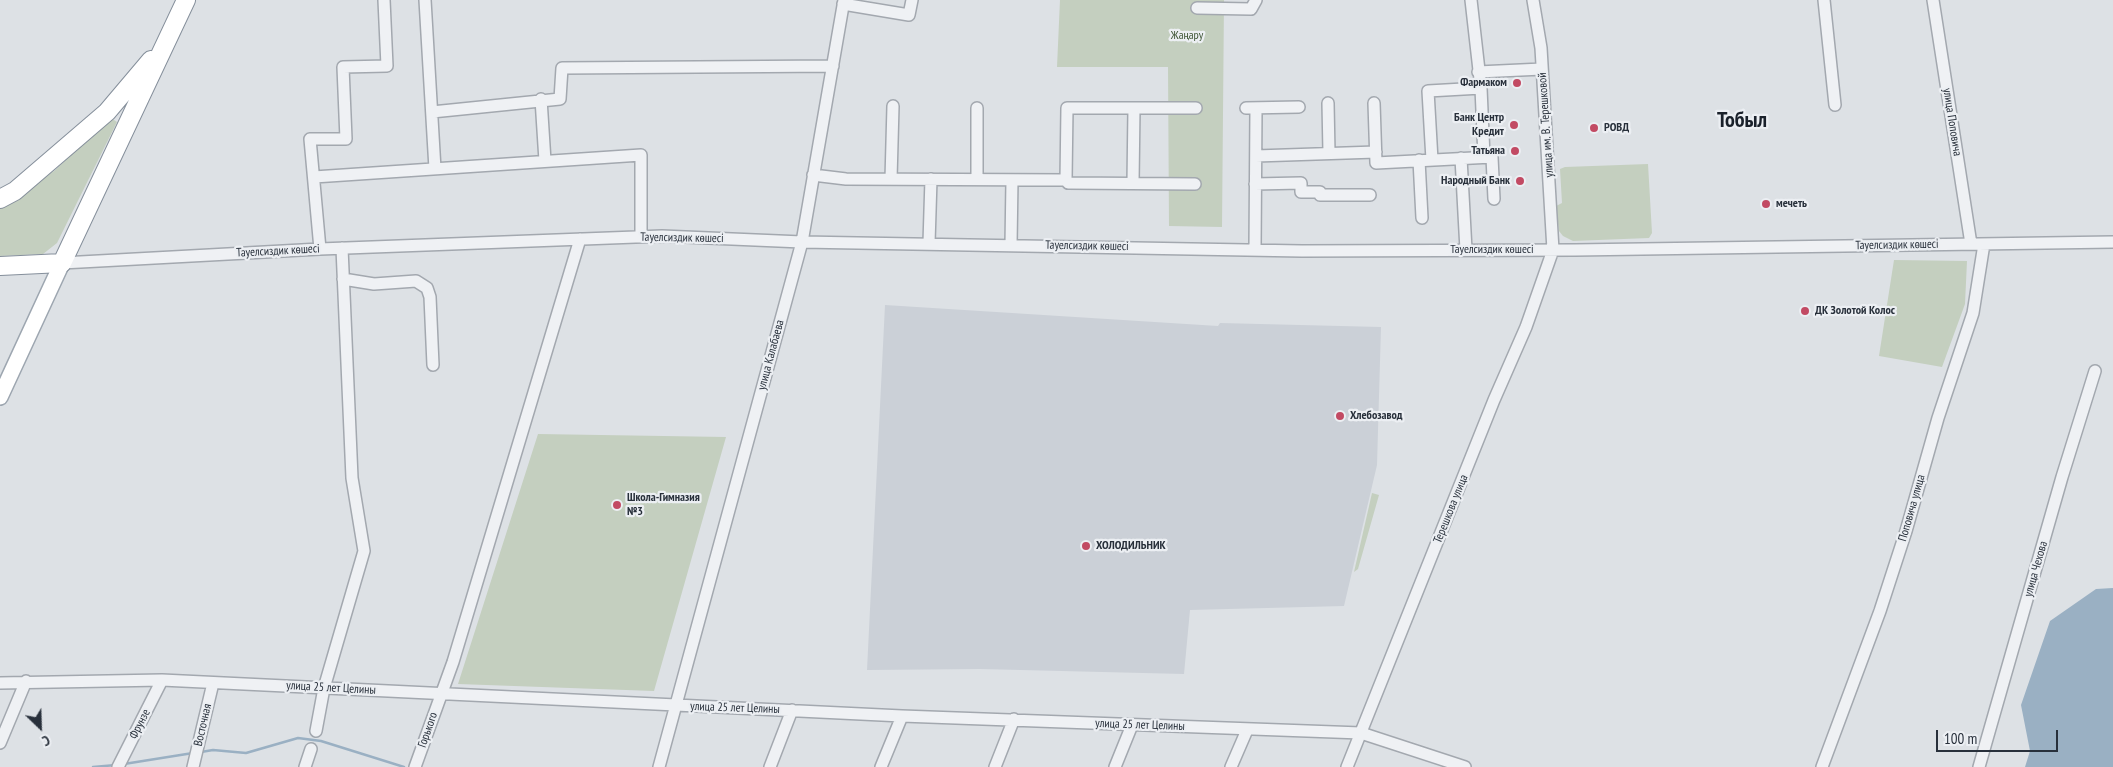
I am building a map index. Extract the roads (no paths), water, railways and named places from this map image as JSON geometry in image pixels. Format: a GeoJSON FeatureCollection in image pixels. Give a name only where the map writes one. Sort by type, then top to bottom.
{"type":"FeatureCollection","features":[{"type":"Feature","properties":{"kind":"highway"},"geometry":{"type":"LineString","coordinates":[[0,266],[62,263],[186,0]]}},
{"type":"Feature","properties":{"kind":"highway"},"geometry":{"type":"LineString","coordinates":[[0,198],[15,191],[107,112],[167,41]]}},
{"type":"Feature","properties":{"kind":"main road"},"geometry":{"type":"LineString","coordinates":[[0,397],[62,263]]}},
{"type":"Feature","properties":{"kind":"street"},"geometry":{"type":"LineString","coordinates":[[320,249],[310,139],[346,138],[344,67],[387,66],[384,0]]}},
{"type":"Feature","properties":{"kind":"street"},"geometry":{"type":"LineString","coordinates":[[425,0],[435,169]]}},
{"type":"Feature","properties":{"kind":"street"},"geometry":{"type":"LineString","coordinates":[[844,2],[909,15],[912,0]]}},
{"type":"Feature","properties":{"kind":"street"},"geometry":{"type":"LineString","coordinates":[[1197,8],[1251,9],[1256,0]]}},
{"type":"Feature","properties":{"kind":"street"},"geometry":{"type":"LineString","coordinates":[[1471,0],[1481,88],[1484,157]]}},
{"type":"Feature","properties":{"kind":"street","name":"улица им. В. Терешковой"},"geometry":{"type":"LineString","coordinates":[[1533,0],[1542,69],[1553,250]]}},
{"type":"Feature","properties":{"kind":"street"},"geometry":{"type":"LineString","coordinates":[[1824,0],[1834,105]]}},
{"type":"Feature","properties":{"kind":"street","name":"улица Поповича"},"geometry":{"type":"LineString","coordinates":[[1933,0],[1971,244]]}},
{"type":"Feature","properties":{"kind":"street","name":"улица Калабаева"},"geometry":{"type":"LineString","coordinates":[[660,767],[802,242],[844,2]]}},
{"type":"Feature","properties":{"kind":"street"},"geometry":{"type":"LineString","coordinates":[[432,112],[541,99],[560,99],[562,68],[832,66]]}},
{"type":"Feature","properties":{"kind":"street"},"geometry":{"type":"LineString","coordinates":[[1478,72],[1542,69]]}},
{"type":"Feature","properties":{"kind":"street"},"geometry":{"type":"LineString","coordinates":[[1432,160],[1428,91],[1481,88]]}},
{"type":"Feature","properties":{"kind":"street"},"geometry":{"type":"LineString","coordinates":[[541,99],[545,161]]}},
{"type":"Feature","properties":{"kind":"street"},"geometry":{"type":"LineString","coordinates":[[1374,102],[1376,163],[1492,157],[1494,199]]}},
{"type":"Feature","properties":{"kind":"street"},"geometry":{"type":"LineString","coordinates":[[1328,103],[1329,153]]}},
{"type":"Feature","properties":{"kind":"street"},"geometry":{"type":"LineString","coordinates":[[891,179],[893,106]]}},
{"type":"Feature","properties":{"kind":"street"},"geometry":{"type":"LineString","coordinates":[[1254,250],[1256,156],[1251,108],[1299,107]]}},
{"type":"Feature","properties":{"kind":"street"},"geometry":{"type":"LineString","coordinates":[[977,108],[977,179]]}},
{"type":"Feature","properties":{"kind":"street"},"geometry":{"type":"LineString","coordinates":[[1066,180],[1067,108],[1196,108]]}},
{"type":"Feature","properties":{"kind":"street"},"geometry":{"type":"LineString","coordinates":[[1132,184],[1134,108]]}},
{"type":"Feature","properties":{"kind":"street"},"geometry":{"type":"LineString","coordinates":[[1256,156],[1376,152]]}},
{"type":"Feature","properties":{"kind":"street"},"geometry":{"type":"LineString","coordinates":[[314,177],[641,155],[641,237]]}},
{"type":"Feature","properties":{"kind":"street"},"geometry":{"type":"LineString","coordinates":[[1461,158],[1466,250]]}},
{"type":"Feature","properties":{"kind":"street"},"geometry":{"type":"LineString","coordinates":[[1419,160],[1422,218]]}},
{"type":"Feature","properties":{"kind":"street"},"geometry":{"type":"LineString","coordinates":[[813,175],[846,179],[1066,180],[1068,183],[1195,184]]}},
{"type":"Feature","properties":{"kind":"street"},"geometry":{"type":"LineString","coordinates":[[929,243],[931,179]]}},
{"type":"Feature","properties":{"kind":"street"},"geometry":{"type":"LineString","coordinates":[[1011,245],[1012,180]]}},
{"type":"Feature","properties":{"kind":"street"},"geometry":{"type":"LineString","coordinates":[[1255,184],[1301,183],[1301,192],[1320,192],[1320,195],[1370,195]]}},
{"type":"Feature","properties":{"kind":"street","name":"Тауелсиздик көшесі"},"geometry":{"type":"LineString","coordinates":[[62,263],[342,248],[641,237],[802,242],[1254,250],[1553,250],[2113,242]]}},
{"type":"Feature","properties":{"kind":"street","name":"Горького"},"geometry":{"type":"LineString","coordinates":[[416,764],[452,662],[580,239]]}},
{"type":"Feature","properties":{"kind":"street","name":"Поповича улица"},"geometry":{"type":"LineString","coordinates":[[1822,767],[1877,620],[1906,532],[1938,418],[1973,314],[1984,244]]}},
{"type":"Feature","properties":{"kind":"street"},"geometry":{"type":"LineString","coordinates":[[316,731],[324,688],[364,551],[352,478],[342,248]]}},
{"type":"Feature","properties":{"kind":"street","name":"Терешкова улица"},"geometry":{"type":"LineString","coordinates":[[1347,767],[1494,400],[1526,328],[1553,250]]}},
{"type":"Feature","properties":{"kind":"street"},"geometry":{"type":"LineString","coordinates":[[343,279],[374,284],[416,281],[427,288],[430,297],[433,365]]}},
{"type":"Feature","properties":{"kind":"street","name":"улица Чехова"},"geometry":{"type":"LineString","coordinates":[[1979,767],[2062,477],[2095,371]]}},
{"type":"Feature","properties":{"kind":"street","name":"улица 25 лет Целины"},"geometry":{"type":"LineString","coordinates":[[0,683],[26,681],[162,680],[902,716],[1361,733],[1463,767]]}},
{"type":"Feature","properties":{"kind":"street","name":"Фрунзе"},"geometry":{"type":"LineString","coordinates":[[118,767],[162,680]]}},
{"type":"Feature","properties":{"kind":"street"},"geometry":{"type":"LineString","coordinates":[[0,743],[26,681]]}},
{"type":"Feature","properties":{"kind":"street","name":"Восточная"},"geometry":{"type":"LineString","coordinates":[[193,767],[213,683]]}},
{"type":"Feature","properties":{"kind":"street"},"geometry":{"type":"LineString","coordinates":[[770,767],[792,710]]}},
{"type":"Feature","properties":{"kind":"street"},"geometry":{"type":"LineString","coordinates":[[881,767],[902,716]]}},
{"type":"Feature","properties":{"kind":"street"},"geometry":{"type":"LineString","coordinates":[[995,767],[1014,720]]}},
{"type":"Feature","properties":{"kind":"street"},"geometry":{"type":"LineString","coordinates":[[1115,767],[1132,725]]}},
{"type":"Feature","properties":{"kind":"street"},"geometry":{"type":"LineString","coordinates":[[1231,767],[1247,730]]}},
{"type":"Feature","properties":{"kind":"street"},"geometry":{"type":"LineString","coordinates":[[305,767],[310,750]]}},
{"type":"Feature","properties":{"kind":"water"},"geometry":{"type":"Polygon","coordinates":[[[2113,588],[2113,767],[2025,767],[2030,751],[2021,705],[2050,621],[2096,589],[2113,588]]]}},
{"type":"Feature","properties":{"kind":"waterway"},"geometry":{"type":"LineString","coordinates":[[201,752],[213,750],[246,753],[298,738],[321,741],[404,767]]}},
{"type":"Feature","properties":{"kind":"waterway"},"geometry":{"type":"LineString","coordinates":[[124,764],[193,753]]}},
{"type":"Feature","properties":{"kind":"waterway"},"geometry":{"type":"LineString","coordinates":[[93,767],[116,765]]}},
{"type":"Feature","properties":{"kind":"place","name":"Фармаком"},"geometry":{"type":"Point","coordinates":[1517,83]}},
{"type":"Feature","properties":{"kind":"place","name":"Банк Центр Кредит"},"geometry":{"type":"Point","coordinates":[1514,125]}},
{"type":"Feature","properties":{"kind":"place","name":"РОВД"},"geometry":{"type":"Point","coordinates":[1594,128]}},
{"type":"Feature","properties":{"kind":"place","name":"Татьяна"},"geometry":{"type":"Point","coordinates":[1515,151]}},
{"type":"Feature","properties":{"kind":"place","name":"Народный Банк"},"geometry":{"type":"Point","coordinates":[1520,181]}},
{"type":"Feature","properties":{"kind":"place","name":"мечеть"},"geometry":{"type":"Point","coordinates":[1766,204]}},
{"type":"Feature","properties":{"kind":"place","name":"ДК Золотой Колос"},"geometry":{"type":"Point","coordinates":[1805,311]}},
{"type":"Feature","properties":{"kind":"place","name":"Хлебозавод"},"geometry":{"type":"Point","coordinates":[1340,416]}},
{"type":"Feature","properties":{"kind":"place","name":"Школа-Гимназия №3"},"geometry":{"type":"Point","coordinates":[617,505]}},
{"type":"Feature","properties":{"kind":"place","name":"ХОЛОДИЛЬНИК"},"geometry":{"type":"Point","coordinates":[1086,546]}},
{"type":"Feature","properties":{"kind":"district","name":"Тобыл"},"geometry":{"type":"Point","coordinates":[1742,121]}},
{"type":"Feature","properties":{"kind":"park label","name":"Жаңару"},"geometry":{"type":"Point","coordinates":[1187,36]}}]}
